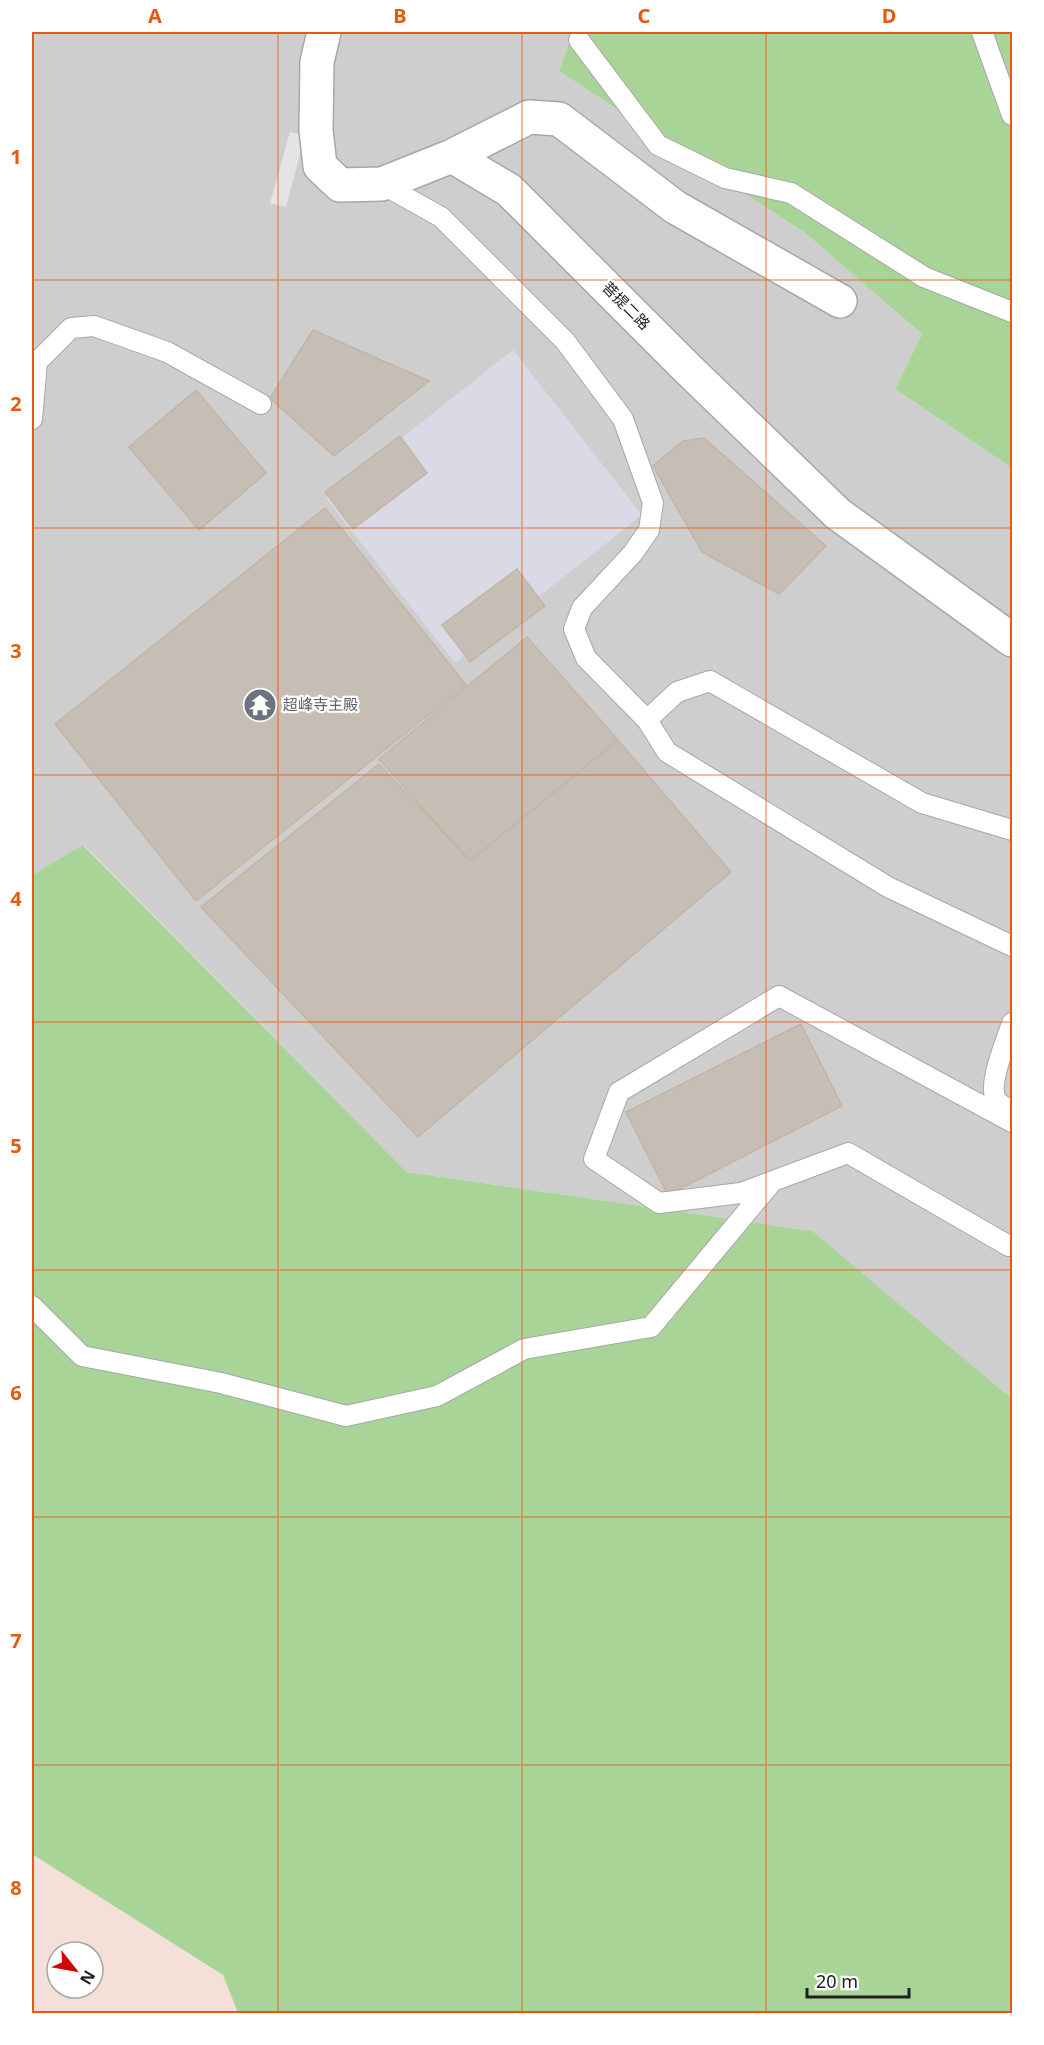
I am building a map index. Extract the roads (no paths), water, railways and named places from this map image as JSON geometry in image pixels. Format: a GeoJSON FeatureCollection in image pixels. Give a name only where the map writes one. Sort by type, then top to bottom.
{"type":"FeatureCollection","features":[{"type":"Feature","properties":{"kind":"street"},"geometry":{"type":"LineString","coordinates":[[324,32],[316,62],[316,130],[320,166],[340,185],[382,184],[452,156],[529,117],[559,119],[675,207],[840,301]]}},
{"type":"Feature","properties":{"kind":"street","name":"菩提二路"},"geometry":{"type":"LineString","coordinates":[[452,156],[509,190],[687,368],[838,514],[1012,639]]}},
{"type":"Feature","properties":{"kind":"lane"},"geometry":{"type":"LineString","coordinates":[[985,34],[1012,115]]}},
{"type":"Feature","properties":{"kind":"lane"},"geometry":{"type":"LineString","coordinates":[[579,40],[658,145],[725,178],[791,193],[924,277],[1012,312]]}},
{"type":"Feature","properties":{"kind":"lane"},"geometry":{"type":"LineString","coordinates":[[382,184],[441,217],[565,341],[623,419],[653,502],[649,530],[633,553],[582,608],[573,629],[586,658],[647,720],[667,752],[888,887],[1012,946]]}},
{"type":"Feature","properties":{"kind":"lane"},"geometry":{"type":"LineString","coordinates":[[32,419],[37,362],[71,328],[94,326],[166,352],[261,404]]}},
{"type":"Feature","properties":{"kind":"lane"},"geometry":{"type":"LineString","coordinates":[[647,720],[677,692],[710,681],[922,803],[1012,830]]}},
{"type":"Feature","properties":{"kind":"lane"},"geometry":{"type":"LineString","coordinates":[[1009,1246],[848,1153],[741,1193],[659,1203],[594,1159],[619,1092],[779,996],[1012,1122]]}},
{"type":"Feature","properties":{"kind":"lane"},"geometry":{"type":"LineString","coordinates":[[1012,1023],[996,1074],[993,1092],[998,1102],[1012,1112]]}},
{"type":"Feature","properties":{"kind":"lane"},"geometry":{"type":"LineString","coordinates":[[32,1306],[82,1356],[220,1383],[346,1416],[437,1396],[524,1349],[651,1327],[773,1181]]}},
{"type":"Feature","properties":{"kind":"place","name":"超峰寺主殿"},"geometry":{"type":"Point","coordinates":[260,705]}}]}
